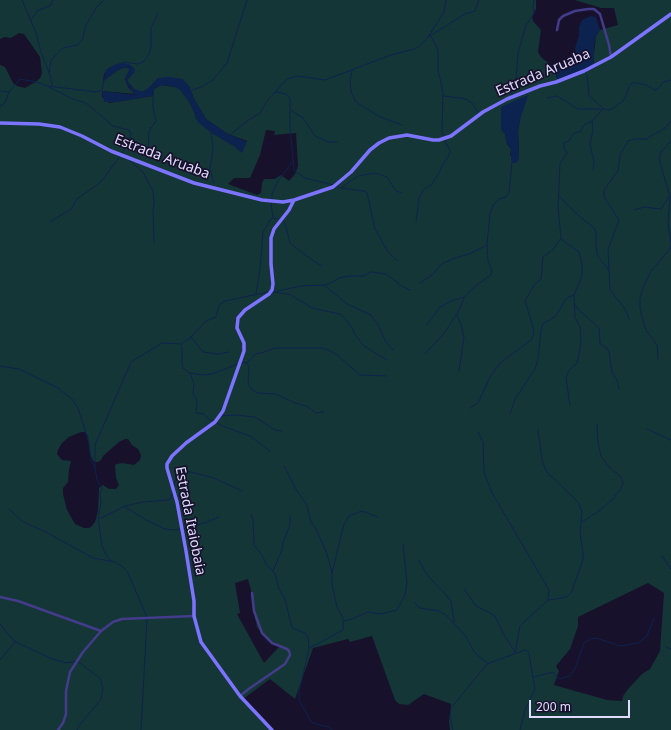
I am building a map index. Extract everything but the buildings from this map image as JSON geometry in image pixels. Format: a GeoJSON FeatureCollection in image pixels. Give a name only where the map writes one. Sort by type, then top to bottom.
{"type":"FeatureCollection","features":[{"type":"Feature","properties":{"kind":"street"},"geometry":{"type":"LineString","coordinates":[[557,30],[559,20],[563,16],[575,11],[594,9],[600,14],[611,57]]}},
{"type":"Feature","properties":{"kind":"street","name":"Estrada Aruaba"},"geometry":{"type":"LineString","coordinates":[[0,122],[39,124],[60,127],[112,151],[194,183],[262,200],[274,202],[294,200],[328,190],[337,185],[351,172],[370,150],[389,138],[408,135],[433,140],[446,139],[483,112],[507,99],[584,71],[611,57],[671,14]]}},
{"type":"Feature","properties":{"kind":"street","name":"Estrada Itaiobaia"},"geometry":{"type":"LineString","coordinates":[[272,730],[240,696],[200,642],[194,616],[194,601],[177,502],[167,464],[172,456],[186,443],[215,422],[223,411],[244,351],[244,343],[237,328],[238,318],[245,310],[269,294],[272,290],[271,238],[294,200]]}},
{"type":"Feature","properties":{"kind":"street"},"geometry":{"type":"LineString","coordinates":[[240,696],[285,664],[290,655],[287,649],[272,644],[262,633],[254,611],[252,593]]}},
{"type":"Feature","properties":{"kind":"street"},"geometry":{"type":"LineString","coordinates":[[0,597],[18,601],[101,631]]}},
{"type":"Feature","properties":{"kind":"street"},"geometry":{"type":"LineString","coordinates":[[58,730],[63,723],[66,714],[66,691],[70,672],[79,657],[101,631],[113,622],[122,619],[194,616]]}},
{"type":"Feature","properties":{"kind":"green space"},"geometry":{"type":"Polygon","coordinates":[[[0,0],[536,0],[536,9],[532,16],[533,21],[541,30],[538,52],[541,57],[556,69],[556,78],[594,54],[596,36],[600,30],[618,25],[614,8],[601,8],[575,0],[671,0],[671,730],[450,730],[449,722],[451,704],[424,694],[408,705],[399,704],[395,700],[372,636],[350,642],[348,639],[313,648],[295,699],[270,679],[243,699],[273,730],[0,730],[0,65],[5,67],[13,83],[17,86],[25,88],[37,81],[42,73],[40,57],[24,34],[19,33],[11,38],[5,37],[0,39],[0,0]],[[110,67],[104,74],[103,81],[118,70],[126,67],[110,67]],[[126,67],[129,71],[125,79],[128,87],[135,94],[102,91],[102,97],[109,103],[153,96],[154,89],[161,85],[175,87],[180,89],[190,103],[196,119],[212,133],[241,152],[247,141],[228,134],[206,119],[194,99],[189,86],[158,78],[149,88],[144,91],[139,91],[134,89],[128,82],[133,67],[126,67]],[[501,116],[502,130],[505,134],[507,144],[511,149],[510,155],[518,161],[518,132],[520,120],[501,116]],[[266,130],[260,155],[250,178],[234,178],[228,184],[257,195],[261,193],[264,179],[275,179],[281,175],[289,181],[295,174],[298,166],[296,133],[274,135],[275,131],[266,130]],[[85,432],[69,437],[62,443],[57,454],[62,460],[71,461],[68,482],[63,488],[67,510],[75,524],[84,528],[89,528],[95,522],[98,511],[99,488],[103,485],[109,489],[116,489],[119,485],[116,478],[115,465],[122,463],[134,465],[140,460],[141,455],[138,449],[132,445],[128,439],[125,439],[119,442],[103,456],[101,460],[94,462],[90,454],[88,436],[85,432]],[[248,579],[235,583],[240,613],[237,614],[264,663],[280,646],[268,641],[257,627],[248,579]],[[648,583],[578,617],[578,626],[570,649],[556,666],[559,671],[554,685],[607,700],[622,701],[623,696],[628,689],[642,674],[650,669],[660,651],[664,593],[648,583]]]}},
{"type":"Feature","properties":{"kind":"water"},"geometry":{"type":"Polygon","coordinates":[[[591,16],[596,17],[600,30],[596,36],[594,63],[590,67],[559,80],[556,78],[557,69],[561,63],[578,61],[579,57],[575,48],[579,36],[579,27],[582,20],[591,16]]]}},
{"type":"Feature","properties":{"kind":"water"},"geometry":{"type":"Polygon","coordinates":[[[121,63],[129,64],[135,70],[128,79],[128,82],[134,89],[139,91],[144,91],[149,88],[158,78],[169,77],[183,79],[189,86],[194,99],[206,119],[228,134],[247,142],[242,153],[234,146],[200,124],[196,119],[190,103],[180,90],[175,87],[165,85],[156,87],[154,89],[153,96],[116,102],[104,102],[102,91],[135,95],[126,83],[126,76],[129,69],[126,67],[118,70],[103,81],[106,70],[121,63]]]}},
{"type":"Feature","properties":{"kind":"water"},"geometry":{"type":"Polygon","coordinates":[[[528,95],[520,120],[518,132],[518,161],[513,163],[511,160],[511,149],[506,141],[505,134],[501,130],[501,107],[528,95]]]}},
{"type":"Feature","properties":{"kind":"waterway"},"geometry":{"type":"LineString","coordinates":[[22,0],[36,33],[41,52],[51,78],[52,86]]}},
{"type":"Feature","properties":{"kind":"waterway"},"geometry":{"type":"LineString","coordinates":[[31,20],[38,10],[50,6],[53,0]]}},
{"type":"Feature","properties":{"kind":"waterway"},"geometry":{"type":"LineString","coordinates":[[189,91],[201,87],[213,80],[227,63],[247,0]]}},
{"type":"Feature","properties":{"kind":"waterway"},"geometry":{"type":"LineString","coordinates":[[428,37],[444,12],[446,0]]}},
{"type":"Feature","properties":{"kind":"waterway"},"geometry":{"type":"LineString","coordinates":[[230,135],[247,121],[260,113],[267,101],[287,79],[298,76],[325,80],[391,55],[414,49],[420,46],[428,37],[465,14],[475,11],[479,0]]}},
{"type":"Feature","properties":{"kind":"waterway"},"geometry":{"type":"LineString","coordinates":[[511,97],[516,80],[518,53],[526,25],[534,14],[534,0]]}},
{"type":"Feature","properties":{"kind":"waterway"},"geometry":{"type":"LineString","coordinates":[[49,74],[51,60],[63,48],[77,45],[83,39],[85,27],[96,8],[103,1]]}},
{"type":"Feature","properties":{"kind":"waterway"},"geometry":{"type":"LineString","coordinates":[[119,64],[124,62],[137,64],[143,62],[148,56],[151,48],[151,28],[158,13]]}},
{"type":"Feature","properties":{"kind":"waterway"},"geometry":{"type":"LineString","coordinates":[[416,222],[419,198],[424,189],[431,185],[450,152],[442,131],[443,92],[438,70],[438,50],[431,36]]}},
{"type":"Feature","properties":{"kind":"waterway"},"geometry":{"type":"LineString","coordinates":[[352,70],[350,82],[351,92],[356,102],[380,117],[402,125]]}},
{"type":"Feature","properties":{"kind":"waterway"},"geometry":{"type":"LineString","coordinates":[[587,75],[589,96],[607,110],[612,109],[623,101],[632,83],[646,85],[655,90],[659,88],[663,82],[671,80]]}},
{"type":"Feature","properties":{"kind":"waterway"},"geometry":{"type":"LineString","coordinates":[[0,106],[5,103],[9,92],[20,79],[48,86],[96,92],[102,90],[104,80]]}},
{"type":"Feature","properties":{"kind":"waterway"},"geometry":{"type":"LineString","coordinates":[[49,87],[73,99],[86,103],[113,126],[129,130],[131,135],[122,154]]}},
{"type":"Feature","properties":{"kind":"waterway"},"geometry":{"type":"LineString","coordinates":[[148,158],[149,131],[156,121],[153,108],[153,89]]}},
{"type":"Feature","properties":{"kind":"waterway"},"geometry":{"type":"LineString","coordinates":[[0,91],[9,92]]}},
{"type":"Feature","properties":{"kind":"waterway"},"geometry":{"type":"LineString","coordinates":[[276,92],[286,94],[290,98],[290,128],[294,170],[305,178],[333,185]]}},
{"type":"Feature","properties":{"kind":"waterway"},"geometry":{"type":"LineString","coordinates":[[444,96],[466,99],[472,103],[478,112]]}},
{"type":"Feature","properties":{"kind":"waterway"},"geometry":{"type":"LineString","coordinates":[[547,98],[557,96],[578,109],[602,109]]}},
{"type":"Feature","properties":{"kind":"waterway"},"geometry":{"type":"LineString","coordinates":[[470,408],[478,403],[490,377],[500,363],[531,340],[534,334],[525,301],[534,285],[541,279],[543,257],[553,250],[561,238],[558,207],[560,163],[567,153],[564,148],[564,143],[569,141],[573,134],[581,131],[584,125],[592,121],[603,109]]}},
{"type":"Feature","properties":{"kind":"waterway"},"geometry":{"type":"LineString","coordinates":[[291,110],[303,118],[315,136],[329,142],[337,142]]}},
{"type":"Feature","properties":{"kind":"waterway"},"geometry":{"type":"LineString","coordinates":[[592,121],[593,130],[590,144],[594,162],[593,170]]}},
{"type":"Feature","properties":{"kind":"waterway"},"geometry":{"type":"LineString","coordinates":[[629,319],[625,309],[610,290],[608,249],[619,220],[604,197],[604,190],[618,171],[620,155],[628,141],[635,139],[646,139],[665,128],[671,121]]}},
{"type":"Feature","properties":{"kind":"waterway"},"geometry":{"type":"LineString","coordinates":[[211,132],[213,149],[210,169],[214,183]]}},
{"type":"Feature","properties":{"kind":"waterway"},"geometry":{"type":"LineString","coordinates":[[671,141],[661,152],[659,159],[670,197],[668,223],[671,244]]}},
{"type":"Feature","properties":{"kind":"waterway"},"geometry":{"type":"LineString","coordinates":[[50,222],[71,209],[77,199],[101,182],[120,156]]}},
{"type":"Feature","properties":{"kind":"waterway"},"geometry":{"type":"LineString","coordinates":[[129,160],[143,172],[153,191],[154,242]]}},
{"type":"Feature","properties":{"kind":"waterway"},"geometry":{"type":"LineString","coordinates":[[272,200],[272,194],[278,181],[293,161]]}},
{"type":"Feature","properties":{"kind":"waterway"},"geometry":{"type":"LineString","coordinates":[[427,325],[439,308],[451,301],[464,297],[474,287],[491,275],[492,270],[488,261],[487,244],[490,214],[493,205],[499,199],[506,197],[509,193],[512,162]]}},
{"type":"Feature","properties":{"kind":"waterway"},"geometry":{"type":"LineString","coordinates":[[341,188],[358,176],[375,173],[387,177],[396,191],[402,193]]}},
{"type":"Feature","properties":{"kind":"waterway"},"geometry":{"type":"LineString","coordinates":[[336,186],[364,191],[367,193],[375,229],[388,252],[398,261]]}},
{"type":"Feature","properties":{"kind":"waterway"},"geometry":{"type":"LineString","coordinates":[[559,196],[578,215],[594,228],[596,232],[597,254],[609,270]]}},
{"type":"Feature","properties":{"kind":"waterway"},"geometry":{"type":"LineString","coordinates":[[634,210],[644,207],[661,209],[669,197]]}},
{"type":"Feature","properties":{"kind":"waterway"},"geometry":{"type":"LineString","coordinates":[[271,203],[273,218]]}},
{"type":"Feature","properties":{"kind":"waterway"},"geometry":{"type":"LineString","coordinates":[[256,294],[263,232],[270,220],[273,218],[280,219]]}},
{"type":"Feature","properties":{"kind":"waterway"},"geometry":{"type":"LineString","coordinates":[[283,221],[285,223],[290,243],[322,266]]}},
{"type":"Feature","properties":{"kind":"waterway"},"geometry":{"type":"LineString","coordinates":[[561,239],[579,252],[582,265],[582,276],[574,295],[575,317],[580,327],[581,344],[577,363],[569,370],[566,378],[570,405]]}},
{"type":"Feature","properties":{"kind":"waterway"},"geometry":{"type":"LineString","coordinates":[[420,283],[432,275],[443,263],[469,254],[487,245]]}},
{"type":"Feature","properties":{"kind":"waterway"},"geometry":{"type":"LineString","coordinates":[[658,359],[657,345],[646,330],[642,317],[640,298],[644,285],[651,271],[670,249],[671,245]]}},
{"type":"Feature","properties":{"kind":"waterway"},"geometry":{"type":"LineString","coordinates":[[273,292],[301,286],[324,285],[339,278],[363,276],[371,272],[386,274],[403,287],[410,290]]}},
{"type":"Feature","properties":{"kind":"waterway"},"geometry":{"type":"LineString","coordinates":[[324,285],[347,304],[371,315],[377,323],[386,342],[393,350]]}},
{"type":"Feature","properties":{"kind":"waterway"},"geometry":{"type":"LineString","coordinates":[[112,562],[102,546],[98,518],[102,488],[97,480],[95,468],[95,445],[131,362],[162,343],[181,344],[190,338],[206,321],[216,317],[219,305],[225,301],[268,292]]}},
{"type":"Feature","properties":{"kind":"waterway"},"geometry":{"type":"LineString","coordinates":[[275,292],[291,295],[312,308],[340,314],[346,319],[355,335],[364,346],[387,360]]}},
{"type":"Feature","properties":{"kind":"waterway"},"geometry":{"type":"LineString","coordinates":[[510,414],[515,399],[535,369],[538,359],[543,324],[556,316],[565,300],[574,295]]}},
{"type":"Feature","properties":{"kind":"waterway"},"geometry":{"type":"LineString","coordinates":[[425,354],[445,332],[458,312],[464,298]]}},
{"type":"Feature","properties":{"kind":"waterway"},"geometry":{"type":"LineString","coordinates":[[575,305],[599,328],[600,344],[607,348],[609,352],[612,372],[617,380],[619,389]]}},
{"type":"Feature","properties":{"kind":"waterway"},"geometry":{"type":"LineString","coordinates":[[457,315],[464,337],[459,371]]}},
{"type":"Feature","properties":{"kind":"waterway"},"geometry":{"type":"LineString","coordinates":[[191,337],[203,352],[218,354],[229,352]]}},
{"type":"Feature","properties":{"kind":"waterway"},"geometry":{"type":"LineString","coordinates":[[181,345],[182,365],[183,368],[190,373],[203,375],[212,374],[238,364]]}},
{"type":"Feature","properties":{"kind":"waterway"},"geometry":{"type":"LineString","coordinates":[[241,363],[248,362],[255,354],[275,348],[324,348],[336,354],[360,375],[386,376]]}},
{"type":"Feature","properties":{"kind":"waterway"},"geometry":{"type":"LineString","coordinates":[[247,363],[249,367],[248,383],[252,390],[258,393],[276,394],[295,403],[306,406],[316,413],[323,412]]}},
{"type":"Feature","properties":{"kind":"waterway"},"geometry":{"type":"LineString","coordinates":[[0,366],[19,369],[58,388],[72,399],[78,408],[89,443],[91,460],[95,467]]}},
{"type":"Feature","properties":{"kind":"waterway"},"geometry":{"type":"LineString","coordinates":[[190,373],[194,384],[193,394],[197,400],[196,413],[204,414],[209,419],[225,427],[250,436],[270,451]]}},
{"type":"Feature","properties":{"kind":"waterway"},"geometry":{"type":"LineString","coordinates":[[221,416],[235,415],[255,417],[275,430],[282,431]]}},
{"type":"Feature","properties":{"kind":"waterway"},"geometry":{"type":"LineString","coordinates":[[582,522],[612,500],[620,490],[623,483],[621,477],[608,466],[601,456],[597,425]]}},
{"type":"Feature","properties":{"kind":"waterway"},"geometry":{"type":"LineString","coordinates":[[647,429],[671,440]]}},
{"type":"Feature","properties":{"kind":"waterway"},"geometry":{"type":"LineString","coordinates":[[538,430],[542,460],[546,471],[578,502],[582,512],[580,533],[583,560],[571,593],[567,597],[549,600]]}},
{"type":"Feature","properties":{"kind":"waterway"},"geometry":{"type":"LineString","coordinates":[[478,432],[483,442],[484,473],[492,493],[549,590],[548,600],[520,626],[515,653]]}},
{"type":"Feature","properties":{"kind":"waterway"},"geometry":{"type":"LineString","coordinates":[[284,466],[297,491],[307,505],[311,522],[316,529],[327,554],[332,573],[332,585],[337,607],[343,618],[343,630],[310,648]]}},
{"type":"Feature","properties":{"kind":"waterway"},"geometry":{"type":"LineString","coordinates":[[174,487],[177,471],[186,471],[214,478],[242,491]]}},
{"type":"Feature","properties":{"kind":"waterway"},"geometry":{"type":"LineString","coordinates":[[99,519],[125,506],[143,502],[168,500],[173,492]]}},
{"type":"Feature","properties":{"kind":"waterway"},"geometry":{"type":"LineString","coordinates":[[125,507],[146,520],[165,529],[180,529]]}},
{"type":"Feature","properties":{"kind":"waterway"},"geometry":{"type":"LineString","coordinates":[[9,509],[23,522],[44,531],[93,558],[115,562],[123,567],[128,573],[147,619],[141,730]]}},
{"type":"Feature","properties":{"kind":"waterway"},"geometry":{"type":"LineString","coordinates":[[332,573],[344,524],[349,516],[362,511],[378,517]]}},
{"type":"Feature","properties":{"kind":"waterway"},"geometry":{"type":"LineString","coordinates":[[251,514],[253,520],[254,545],[262,555],[266,564],[275,574],[279,589],[285,599],[292,628],[305,633],[308,638],[309,649],[299,692],[299,700],[313,723],[328,727],[332,730]]}},
{"type":"Feature","properties":{"kind":"waterway"},"geometry":{"type":"LineString","coordinates":[[273,571],[282,550],[283,542],[290,524],[290,516]]}},
{"type":"Feature","properties":{"kind":"waterway"},"geometry":{"type":"LineString","coordinates":[[183,529],[219,517]]}},
{"type":"Feature","properties":{"kind":"waterway"},"geometry":{"type":"LineString","coordinates":[[344,621],[368,612],[381,614],[397,610],[405,595],[407,583],[403,544]]}},
{"type":"Feature","properties":{"kind":"waterway"},"geometry":{"type":"LineString","coordinates":[[662,556],[671,569]]}},
{"type":"Feature","properties":{"kind":"waterway"},"geometry":{"type":"LineString","coordinates":[[419,561],[428,576],[451,601],[454,622]]}},
{"type":"Feature","properties":{"kind":"waterway"},"geometry":{"type":"LineString","coordinates":[[464,589],[476,606],[495,616],[503,633],[515,652]]}},
{"type":"Feature","properties":{"kind":"waterway"},"geometry":{"type":"LineString","coordinates":[[415,603],[420,608],[439,611],[446,615],[465,635],[475,653],[487,663]]}},
{"type":"Feature","properties":{"kind":"waterway"},"geometry":{"type":"LineString","coordinates":[[534,677],[553,672],[560,679],[569,676],[575,669],[584,643],[590,639],[596,638],[620,646],[638,643],[647,636],[654,618]]}},
{"type":"Feature","properties":{"kind":"waterway"},"geometry":{"type":"LineString","coordinates":[[0,624],[16,642],[50,658],[66,663],[77,661],[100,678],[103,688],[101,699],[77,730]]}},
{"type":"Feature","properties":{"kind":"waterway"},"geometry":{"type":"LineString","coordinates":[[0,660],[15,642]]}},
{"type":"Feature","properties":{"kind":"waterway"},"geometry":{"type":"LineString","coordinates":[[666,647],[671,649]]}},
{"type":"Feature","properties":{"kind":"waterway"},"geometry":{"type":"LineString","coordinates":[[453,730],[450,717],[451,708],[487,664],[525,650],[528,651],[529,654],[535,689],[525,710],[520,730]]}}]}
